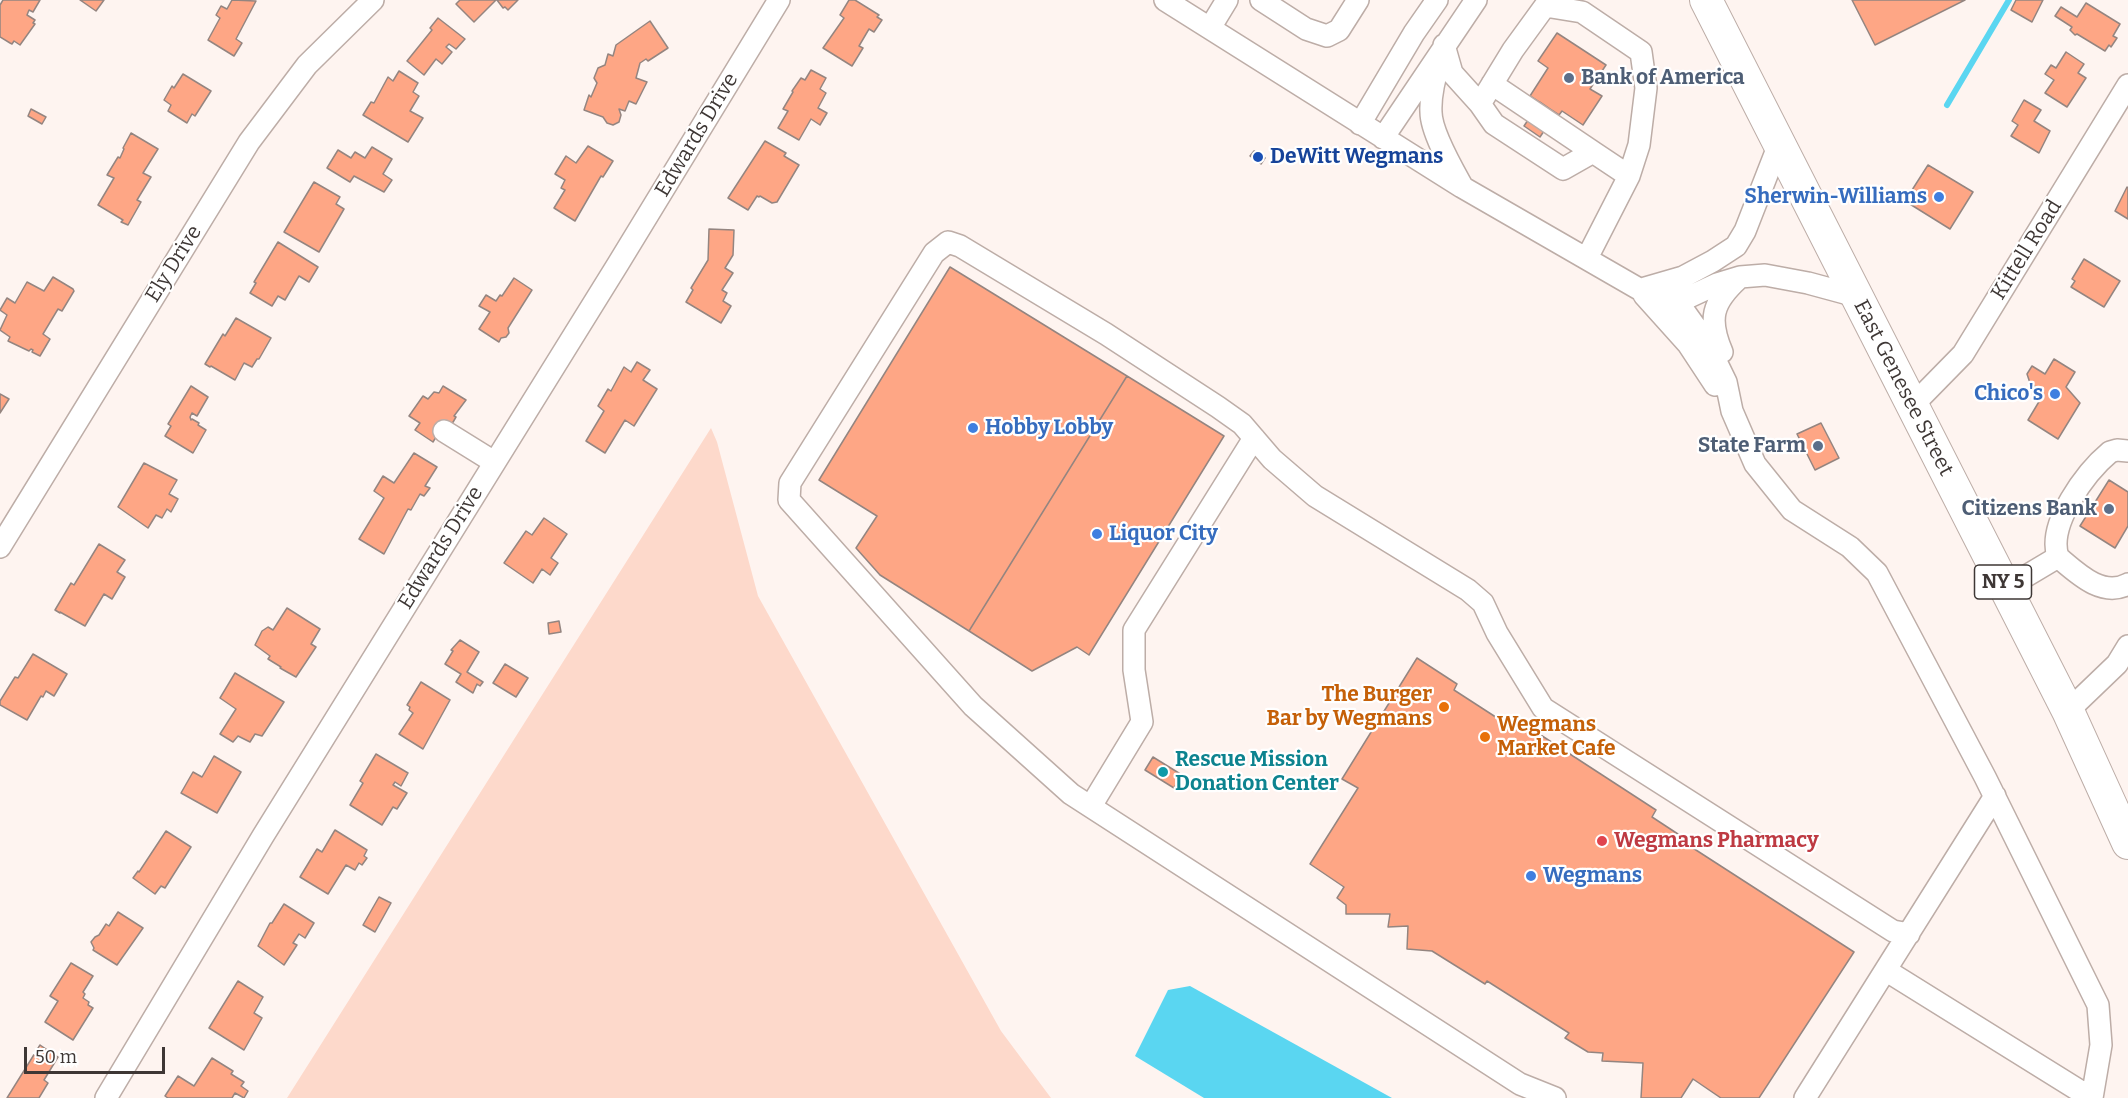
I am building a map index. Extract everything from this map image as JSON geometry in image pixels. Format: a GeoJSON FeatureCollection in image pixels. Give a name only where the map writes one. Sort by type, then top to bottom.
{"type":"FeatureCollection","features":[{"type":"Feature","properties":{"kind":"highway","name":"East Genesee Street"},"geometry":{"type":"LineString","coordinates":[[1707,0],[2068,711],[2128,843]]}},
{"type":"Feature","properties":{"kind":"street","name":"Ely Drive"},"geometry":{"type":"LineString","coordinates":[[0,547],[249,142],[307,65],[373,0]]}},
{"type":"Feature","properties":{"kind":"street","name":"Edwards Drive"},"geometry":{"type":"LineString","coordinates":[[106,1098],[262,836],[618,264],[779,0]]}},
{"type":"Feature","properties":{"kind":"street"},"geometry":{"type":"LineString","coordinates":[[1210,28],[1227,0]]}},
{"type":"Feature","properties":{"kind":"street"},"geometry":{"type":"LineString","coordinates":[[1261,0],[1306,29],[1327,36],[1339,30],[1358,0]]}},
{"type":"Feature","properties":{"kind":"street"},"geometry":{"type":"LineString","coordinates":[[1360,124],[1414,33],[1437,0]]}},
{"type":"Feature","properties":{"kind":"street"},"geometry":{"type":"LineString","coordinates":[[1383,138],[1476,0]]}},
{"type":"Feature","properties":{"kind":"street"},"geometry":{"type":"LineString","coordinates":[[1171,4],[1462,187],[1639,289],[1682,308],[1707,343],[1726,382],[1732,411],[1755,464],[1792,510],[1850,547],[1877,573],[1995,796],[2098,1005],[2101,1045],[2092,1098],[1887,971]]}},
{"type":"Feature","properties":{"kind":"street"},"geometry":{"type":"LineString","coordinates":[[1480,104],[1513,50],[1545,6],[1582,12],[1641,52],[1646,88],[1639,145],[1629,176],[1587,258]]}},
{"type":"Feature","properties":{"kind":"street"},"geometry":{"type":"LineString","coordinates":[[1444,45],[1452,73],[1480,104],[1494,124],[1563,169],[1593,152]]}},
{"type":"Feature","properties":{"kind":"street"},"geometry":{"type":"LineString","coordinates":[[1444,45],[1434,79],[1430,113],[1447,158],[1462,187]]}},
{"type":"Feature","properties":{"kind":"street"},"geometry":{"type":"LineString","coordinates":[[1492,84],[1629,176]]}},
{"type":"Feature","properties":{"kind":"street","name":"Kittell Road"},"geometry":{"type":"LineString","coordinates":[[1913,405],[1964,354],[2128,85]]}},
{"type":"Feature","properties":{"kind":"street"},"geometry":{"type":"LineString","coordinates":[[1639,289],[1668,283],[1683,277],[1736,246],[1745,231],[1779,144]]}},
{"type":"Feature","properties":{"kind":"street"},"geometry":{"type":"LineString","coordinates":[[1555,1098],[1520,1084],[1071,794],[973,706],[789,500],[790,483],[934,253],[948,242],[960,246],[1106,334],[1218,407],[1242,424],[1272,459],[1315,496],[1468,590],[1483,603],[1497,633],[1543,708],[1893,931],[1909,934]]}},
{"type":"Feature","properties":{"kind":"street"},"geometry":{"type":"LineString","coordinates":[[1639,289],[1687,298],[1717,284],[1740,277],[1765,275],[1808,283],[1856,296]]}},
{"type":"Feature","properties":{"kind":"street"},"geometry":{"type":"LineString","coordinates":[[1732,411],[1739,392],[1714,333],[1714,312],[1724,292],[1740,277]]}},
{"type":"Feature","properties":{"kind":"street"},"geometry":{"type":"LineString","coordinates":[[444,431],[494,462]]}},
{"type":"Feature","properties":{"kind":"street"},"geometry":{"type":"LineString","coordinates":[[1091,806],[1142,722],[1134,669],[1134,630],[1254,438]]}},
{"type":"Feature","properties":{"kind":"street"},"geometry":{"type":"LineString","coordinates":[[2128,451],[2110,452],[2074,494],[2063,515],[2056,550],[2058,557],[2097,585],[2112,588],[2128,584]]}},
{"type":"Feature","properties":{"kind":"street"},"geometry":{"type":"LineString","coordinates":[[2006,588],[2058,557]]}},
{"type":"Feature","properties":{"kind":"street"},"geometry":{"type":"LineString","coordinates":[[2068,711],[2124,661]]}},
{"type":"Feature","properties":{"kind":"street"},"geometry":{"type":"LineString","coordinates":[[1805,1098],[1995,796]]}},
{"type":"Feature","properties":{"kind":"shaded area"},"geometry":{"type":"Polygon","coordinates":[[[711,428],[717,442],[758,596],[1001,1031],[1051,1098],[287,1098],[711,428]]]}},
{"type":"Feature","properties":{"kind":"water"},"geometry":{"type":"Polygon","coordinates":[[[1190,986],[1392,1098],[1204,1098],[1135,1056],[1168,990],[1190,986]]]}},
{"type":"Feature","properties":{"kind":"building"},"geometry":{"type":"Polygon","coordinates":[[[3,0],[40,0],[33,12],[29,10],[27,15],[35,20],[33,23],[35,24],[20,45],[14,41],[12,44],[0,37],[0,5],[3,0]]]}},
{"type":"Feature","properties":{"kind":"building"},"geometry":{"type":"Polygon","coordinates":[[[80,0],[104,0],[96,11],[80,0]]]}},
{"type":"Feature","properties":{"kind":"building"},"geometry":{"type":"Polygon","coordinates":[[[232,0],[256,1],[236,39],[242,43],[234,56],[208,40],[220,18],[216,15],[221,6],[227,9],[232,0]]]}},
{"type":"Feature","properties":{"kind":"building"},"geometry":{"type":"Polygon","coordinates":[[[460,0],[496,0],[474,22],[456,4],[460,0]]]}},
{"type":"Feature","properties":{"kind":"building"},"geometry":{"type":"Polygon","coordinates":[[[497,0],[518,0],[508,10],[503,8],[497,0]]]}},
{"type":"Feature","properties":{"kind":"building"},"geometry":{"type":"Polygon","coordinates":[[[849,0],[855,0],[879,15],[877,17],[882,20],[874,32],[869,29],[859,46],[863,48],[852,66],[823,48],[844,18],[840,15],[849,0]]]}},
{"type":"Feature","properties":{"kind":"building"},"geometry":{"type":"Polygon","coordinates":[[[1852,0],[1965,0],[1875,45],[1852,0]]]}},
{"type":"Feature","properties":{"kind":"building"},"geometry":{"type":"Polygon","coordinates":[[[2016,0],[2043,0],[2032,22],[2011,10],[2016,0]]]}},
{"type":"Feature","properties":{"kind":"building"},"geometry":{"type":"Polygon","coordinates":[[[2086,3],[2120,24],[2113,36],[2117,38],[2105,51],[2077,34],[2075,35],[2070,30],[2072,27],[2055,16],[2061,7],[2077,17],[2086,3]]]}},
{"type":"Feature","properties":{"kind":"building"},"geometry":{"type":"Polygon","coordinates":[[[438,18],[465,39],[456,49],[449,44],[446,47],[452,52],[442,64],[436,59],[424,75],[407,61],[432,30],[430,28],[438,18]]]}},
{"type":"Feature","properties":{"kind":"building"},"geometry":{"type":"Polygon","coordinates":[[[650,21],[668,48],[648,61],[646,59],[640,63],[636,78],[647,82],[636,104],[629,101],[625,111],[619,109],[621,115],[619,122],[613,125],[607,123],[603,117],[584,110],[589,95],[591,97],[597,83],[594,78],[598,68],[605,65],[608,54],[613,56],[616,45],[650,21]]]}},
{"type":"Feature","properties":{"kind":"building","name":"Bank of America"},"geometry":{"type":"Polygon","coordinates":[[[1557,33],[1606,65],[1590,89],[1602,96],[1583,125],[1562,111],[1559,115],[1530,96],[1548,68],[1538,61],[1557,33]]]}},
{"type":"Feature","properties":{"kind":"building"},"geometry":{"type":"Polygon","coordinates":[[[2066,52],[2084,64],[2078,73],[2086,78],[2067,107],[2045,93],[2054,80],[2045,74],[2051,65],[2056,68],[2066,52]]]}},
{"type":"Feature","properties":{"kind":"building"},"geometry":{"type":"Polygon","coordinates":[[[811,70],[826,78],[820,89],[826,93],[818,108],[827,113],[820,125],[811,119],[799,140],[778,128],[788,111],[783,109],[792,91],[801,78],[805,80],[811,70]]]}},
{"type":"Feature","properties":{"kind":"building"},"geometry":{"type":"Polygon","coordinates":[[[399,71],[418,83],[413,92],[419,96],[410,111],[423,118],[408,142],[363,115],[371,102],[374,103],[388,77],[393,81],[399,71]]]}},
{"type":"Feature","properties":{"kind":"building"},"geometry":{"type":"Polygon","coordinates":[[[183,74],[211,91],[195,116],[192,114],[187,123],[168,111],[171,105],[164,100],[172,86],[174,88],[183,74]]]}},
{"type":"Feature","properties":{"kind":"building"},"geometry":{"type":"Polygon","coordinates":[[[2024,100],[2041,110],[2034,121],[2050,131],[2039,153],[2011,136],[2018,125],[2012,121],[2024,100]]]}},
{"type":"Feature","properties":{"kind":"building"},"geometry":{"type":"Polygon","coordinates":[[[1540,102],[1556,113],[1540,137],[1524,126],[1540,102]]]}},
{"type":"Feature","properties":{"kind":"building"},"geometry":{"type":"Polygon","coordinates":[[[31,109],[46,117],[42,124],[28,116],[31,109]]]}},
{"type":"Feature","properties":{"kind":"building"},"geometry":{"type":"Polygon","coordinates":[[[131,133],[158,149],[143,173],[151,177],[137,200],[141,202],[128,225],[98,205],[114,178],[107,175],[118,157],[120,158],[131,133]]]}},
{"type":"Feature","properties":{"kind":"building"},"geometry":{"type":"Polygon","coordinates":[[[765,141],[786,153],[784,156],[799,165],[777,202],[772,203],[757,196],[748,210],[728,198],[765,141]]]}},
{"type":"Feature","properties":{"kind":"building"},"geometry":{"type":"Polygon","coordinates":[[[588,146],[613,161],[603,177],[601,176],[575,221],[554,208],[565,190],[561,188],[565,180],[555,174],[566,156],[576,163],[588,146]]]}},
{"type":"Feature","properties":{"kind":"building"},"geometry":{"type":"Polygon","coordinates":[[[372,147],[392,159],[383,174],[392,180],[384,192],[354,176],[350,182],[327,168],[338,150],[351,158],[355,152],[365,158],[372,147]]]}},
{"type":"Feature","properties":{"kind":"building","name":"DeWitt Wegmans"},"geometry":{"type":"Polygon","coordinates":[[[1254,151],[1265,158],[1261,164],[1250,156],[1254,151]]]}},
{"type":"Feature","properties":{"kind":"building","name":"Sherwin-Williams"},"geometry":{"type":"Polygon","coordinates":[[[1928,165],[1973,192],[1950,229],[1905,201],[1928,165]]]}},
{"type":"Feature","properties":{"kind":"building"},"geometry":{"type":"Polygon","coordinates":[[[314,182],[340,197],[336,204],[344,209],[319,252],[284,232],[314,182]]]}},
{"type":"Feature","properties":{"kind":"building"},"geometry":{"type":"Polygon","coordinates":[[[2128,188],[2128,219],[2115,211],[2128,188]]]}},
{"type":"Feature","properties":{"kind":"building"},"geometry":{"type":"Polygon","coordinates":[[[709,229],[734,230],[733,255],[725,268],[733,273],[722,290],[727,293],[723,301],[731,306],[721,323],[686,302],[693,290],[691,288],[708,260],[709,229]]]}},
{"type":"Feature","properties":{"kind":"building"},"geometry":{"type":"Polygon","coordinates":[[[278,242],[318,267],[309,282],[299,276],[285,300],[278,296],[272,306],[250,293],[278,242]]]}},
{"type":"Feature","properties":{"kind":"building"},"geometry":{"type":"Polygon","coordinates":[[[2084,259],[2120,281],[2104,307],[2071,287],[2075,281],[2072,279],[2084,259]]]}},
{"type":"Feature","properties":{"kind":"building","name":"Hobby Lobby"},"geometry":{"type":"Polygon","coordinates":[[[950,267],[1127,376],[969,631],[880,575],[856,548],[877,516],[819,480],[950,267]]]}},
{"type":"Feature","properties":{"kind":"building"},"geometry":{"type":"Polygon","coordinates":[[[53,277],[74,291],[62,311],[58,309],[43,334],[50,339],[40,356],[31,349],[29,351],[8,341],[10,337],[0,330],[7,315],[0,310],[7,298],[15,303],[27,282],[44,291],[53,277]]]}},
{"type":"Feature","properties":{"kind":"building"},"geometry":{"type":"Polygon","coordinates":[[[514,278],[532,290],[508,328],[509,333],[499,342],[479,329],[490,312],[479,306],[486,295],[496,301],[514,278]]]}},
{"type":"Feature","properties":{"kind":"building"},"geometry":{"type":"Polygon","coordinates":[[[236,318],[271,338],[259,359],[252,367],[244,363],[235,380],[205,364],[223,334],[225,336],[236,318]]]}},
{"type":"Feature","properties":{"kind":"building","name":"Chico's"},"geometry":{"type":"Polygon","coordinates":[[[2054,359],[2075,372],[2066,387],[2080,403],[2058,439],[2028,420],[2040,400],[2036,387],[2030,383],[2027,374],[2032,366],[2045,374],[2054,359]]]}},
{"type":"Feature","properties":{"kind":"building"},"geometry":{"type":"Polygon","coordinates":[[[637,362],[650,370],[643,380],[657,389],[634,426],[625,420],[605,453],[586,441],[604,411],[598,406],[608,389],[611,391],[624,367],[631,372],[637,362]]]}},
{"type":"Feature","properties":{"kind":"building","name":"Liquor City"},"geometry":{"type":"Polygon","coordinates":[[[1127,376],[1224,436],[1089,655],[1077,647],[1032,671],[969,631],[1127,376]]]}},
{"type":"Feature","properties":{"kind":"building"},"geometry":{"type":"Polygon","coordinates":[[[191,386],[208,397],[197,416],[192,413],[190,417],[206,430],[193,453],[165,436],[171,426],[168,424],[191,386]]]}},
{"type":"Feature","properties":{"kind":"building"},"geometry":{"type":"Polygon","coordinates":[[[443,386],[466,400],[454,416],[456,417],[449,429],[442,427],[433,442],[415,430],[420,423],[409,416],[423,396],[428,399],[434,392],[439,393],[443,386]]]}},
{"type":"Feature","properties":{"kind":"building"},"geometry":{"type":"Polygon","coordinates":[[[0,394],[9,399],[0,413],[0,394]]]}},
{"type":"Feature","properties":{"kind":"building","name":"State Farm"},"geometry":{"type":"Polygon","coordinates":[[[1821,423],[1839,458],[1815,470],[1797,434],[1821,423]]]}},
{"type":"Feature","properties":{"kind":"building"},"geometry":{"type":"Polygon","coordinates":[[[414,453],[437,467],[425,486],[430,488],[424,496],[420,494],[411,510],[408,509],[384,554],[359,539],[384,498],[374,491],[383,476],[394,483],[414,453]]]}},
{"type":"Feature","properties":{"kind":"building"},"geometry":{"type":"Polygon","coordinates":[[[144,463],[177,480],[169,494],[178,499],[171,512],[167,509],[162,518],[156,515],[148,528],[118,507],[144,463]]]}},
{"type":"Feature","properties":{"kind":"building","name":"Citizens Bank"},"geometry":{"type":"Polygon","coordinates":[[[2109,480],[2128,492],[2128,526],[2115,548],[2080,526],[2109,480]]]}},
{"type":"Feature","properties":{"kind":"building"},"geometry":{"type":"Polygon","coordinates":[[[544,518],[567,534],[551,558],[558,563],[550,575],[542,569],[533,583],[504,563],[526,531],[532,535],[544,518]]]}},
{"type":"Feature","properties":{"kind":"building"},"geometry":{"type":"Polygon","coordinates":[[[99,544],[125,560],[117,572],[125,577],[112,599],[104,594],[85,626],[55,610],[71,583],[74,585],[99,544]]]}},
{"type":"Feature","properties":{"kind":"building"},"geometry":{"type":"Polygon","coordinates":[[[287,608],[320,629],[311,644],[316,647],[296,677],[268,659],[270,656],[255,645],[262,631],[268,627],[273,630],[287,608]]]}},
{"type":"Feature","properties":{"kind":"building"},"geometry":{"type":"Polygon","coordinates":[[[559,621],[561,632],[549,634],[548,623],[559,621]]]}},
{"type":"Feature","properties":{"kind":"building"},"geometry":{"type":"Polygon","coordinates":[[[460,640],[479,652],[467,672],[483,682],[480,686],[477,684],[473,693],[456,682],[461,674],[445,664],[453,651],[451,650],[460,640]]]}},
{"type":"Feature","properties":{"kind":"building"},"geometry":{"type":"Polygon","coordinates":[[[33,654],[67,674],[54,696],[46,691],[43,697],[41,696],[27,720],[0,705],[0,701],[33,654]]]}},
{"type":"Feature","properties":{"kind":"building","name":"Wegmans"},"geometry":{"type":"Polygon","coordinates":[[[1417,658],[1457,684],[1454,690],[1508,725],[1513,717],[1656,810],[1652,817],[1684,838],[1682,841],[1854,952],[1759,1098],[1721,1098],[1693,1079],[1681,1098],[1641,1098],[1643,1063],[1602,1061],[1603,1053],[1588,1052],[1565,1038],[1569,1033],[1487,981],[1485,984],[1432,951],[1407,949],[1408,926],[1388,927],[1390,914],[1346,914],[1346,905],[1337,898],[1344,887],[1310,864],[1358,788],[1342,779],[1417,658]]]}},
{"type":"Feature","properties":{"kind":"building"},"geometry":{"type":"Polygon","coordinates":[[[505,664],[528,678],[516,697],[493,683],[505,664]]]}},
{"type":"Feature","properties":{"kind":"building"},"geometry":{"type":"Polygon","coordinates":[[[235,673],[284,702],[262,736],[255,734],[250,742],[238,736],[233,742],[220,734],[236,709],[220,698],[235,673]]]}},
{"type":"Feature","properties":{"kind":"building"},"geometry":{"type":"Polygon","coordinates":[[[421,682],[450,700],[423,749],[399,734],[413,713],[407,705],[421,682]]]}},
{"type":"Feature","properties":{"kind":"building"},"geometry":{"type":"Polygon","coordinates":[[[376,754],[408,773],[401,786],[395,782],[393,785],[407,793],[397,809],[393,807],[382,825],[350,805],[363,783],[360,781],[376,754]]]}},
{"type":"Feature","properties":{"kind":"building"},"geometry":{"type":"Polygon","coordinates":[[[214,756],[241,772],[217,813],[181,793],[193,772],[202,777],[214,756]]]}},
{"type":"Feature","properties":{"kind":"building","name":"Rescue Mission Donation Center"},"geometry":{"type":"Polygon","coordinates":[[[1153,757],[1182,775],[1174,788],[1145,770],[1153,757]]]}},
{"type":"Feature","properties":{"kind":"building"},"geometry":{"type":"Polygon","coordinates":[[[335,830],[367,850],[364,856],[367,858],[362,865],[359,863],[355,870],[346,865],[328,894],[300,877],[317,849],[322,852],[335,830]]]}},
{"type":"Feature","properties":{"kind":"building"},"geometry":{"type":"Polygon","coordinates":[[[166,831],[191,847],[165,888],[161,886],[155,894],[133,878],[166,831]]]}},
{"type":"Feature","properties":{"kind":"building"},"geometry":{"type":"Polygon","coordinates":[[[379,897],[391,903],[375,932],[363,925],[379,897]]]}},
{"type":"Feature","properties":{"kind":"building"},"geometry":{"type":"Polygon","coordinates":[[[284,904],[314,923],[305,938],[299,934],[293,943],[297,945],[284,965],[258,946],[270,923],[284,904]]]}},
{"type":"Feature","properties":{"kind":"building"},"geometry":{"type":"Polygon","coordinates":[[[118,912],[143,928],[117,965],[93,950],[91,942],[106,924],[109,926],[118,912]]]}},
{"type":"Feature","properties":{"kind":"building"},"geometry":{"type":"Polygon","coordinates":[[[71,963],[93,976],[83,992],[85,994],[83,998],[93,1008],[73,1040],[45,1022],[58,1001],[50,996],[71,963]]]}},
{"type":"Feature","properties":{"kind":"building"},"geometry":{"type":"Polygon","coordinates":[[[238,981],[263,997],[254,1013],[262,1018],[244,1050],[209,1028],[238,981]]]}},
{"type":"Feature","properties":{"kind":"building"},"geometry":{"type":"Polygon","coordinates":[[[40,1045],[58,1057],[44,1080],[48,1083],[39,1098],[7,1098],[40,1045]]]}},
{"type":"Feature","properties":{"kind":"building"},"geometry":{"type":"Polygon","coordinates":[[[212,1058],[233,1071],[231,1074],[244,1082],[241,1086],[248,1091],[244,1098],[235,1093],[232,1098],[168,1098],[165,1096],[178,1076],[194,1086],[212,1058]]]}},
{"type":"Feature","properties":{"kind":"waterway"},"geometry":{"type":"LineString","coordinates":[[1947,105],[2009,0]]}},
{"type":"Feature","properties":{"kind":"place","name":"Bank of America"},"geometry":{"type":"Point","coordinates":[1569,78]}},
{"type":"Feature","properties":{"kind":"place","name":"DeWitt Wegmans"},"geometry":{"type":"Point","coordinates":[1258,157]}},
{"type":"Feature","properties":{"kind":"place","name":"Sherwin-Williams"},"geometry":{"type":"Point","coordinates":[1939,197]}},
{"type":"Feature","properties":{"kind":"place","name":"Chico's"},"geometry":{"type":"Point","coordinates":[2055,394]}},
{"type":"Feature","properties":{"kind":"place","name":"Hobby Lobby"},"geometry":{"type":"Point","coordinates":[973,428]}},
{"type":"Feature","properties":{"kind":"place","name":"State Farm"},"geometry":{"type":"Point","coordinates":[1818,446]}},
{"type":"Feature","properties":{"kind":"place","name":"Citizens Bank"},"geometry":{"type":"Point","coordinates":[2109,509]}},
{"type":"Feature","properties":{"kind":"place","name":"Liquor City"},"geometry":{"type":"Point","coordinates":[1097,534]}},
{"type":"Feature","properties":{"kind":"place","name":"The Burger Bar by Wegmans"},"geometry":{"type":"Point","coordinates":[1444,707]}},
{"type":"Feature","properties":{"kind":"place","name":"Wegmans Market Cafe"},"geometry":{"type":"Point","coordinates":[1485,737]}},
{"type":"Feature","properties":{"kind":"place","name":"Rescue Mission Donation Center"},"geometry":{"type":"Point","coordinates":[1163,772]}},
{"type":"Feature","properties":{"kind":"place","name":"Wegmans Pharmacy"},"geometry":{"type":"Point","coordinates":[1602,841]}},
{"type":"Feature","properties":{"kind":"place","name":"Wegmans"},"geometry":{"type":"Point","coordinates":[1531,876]}}]}
